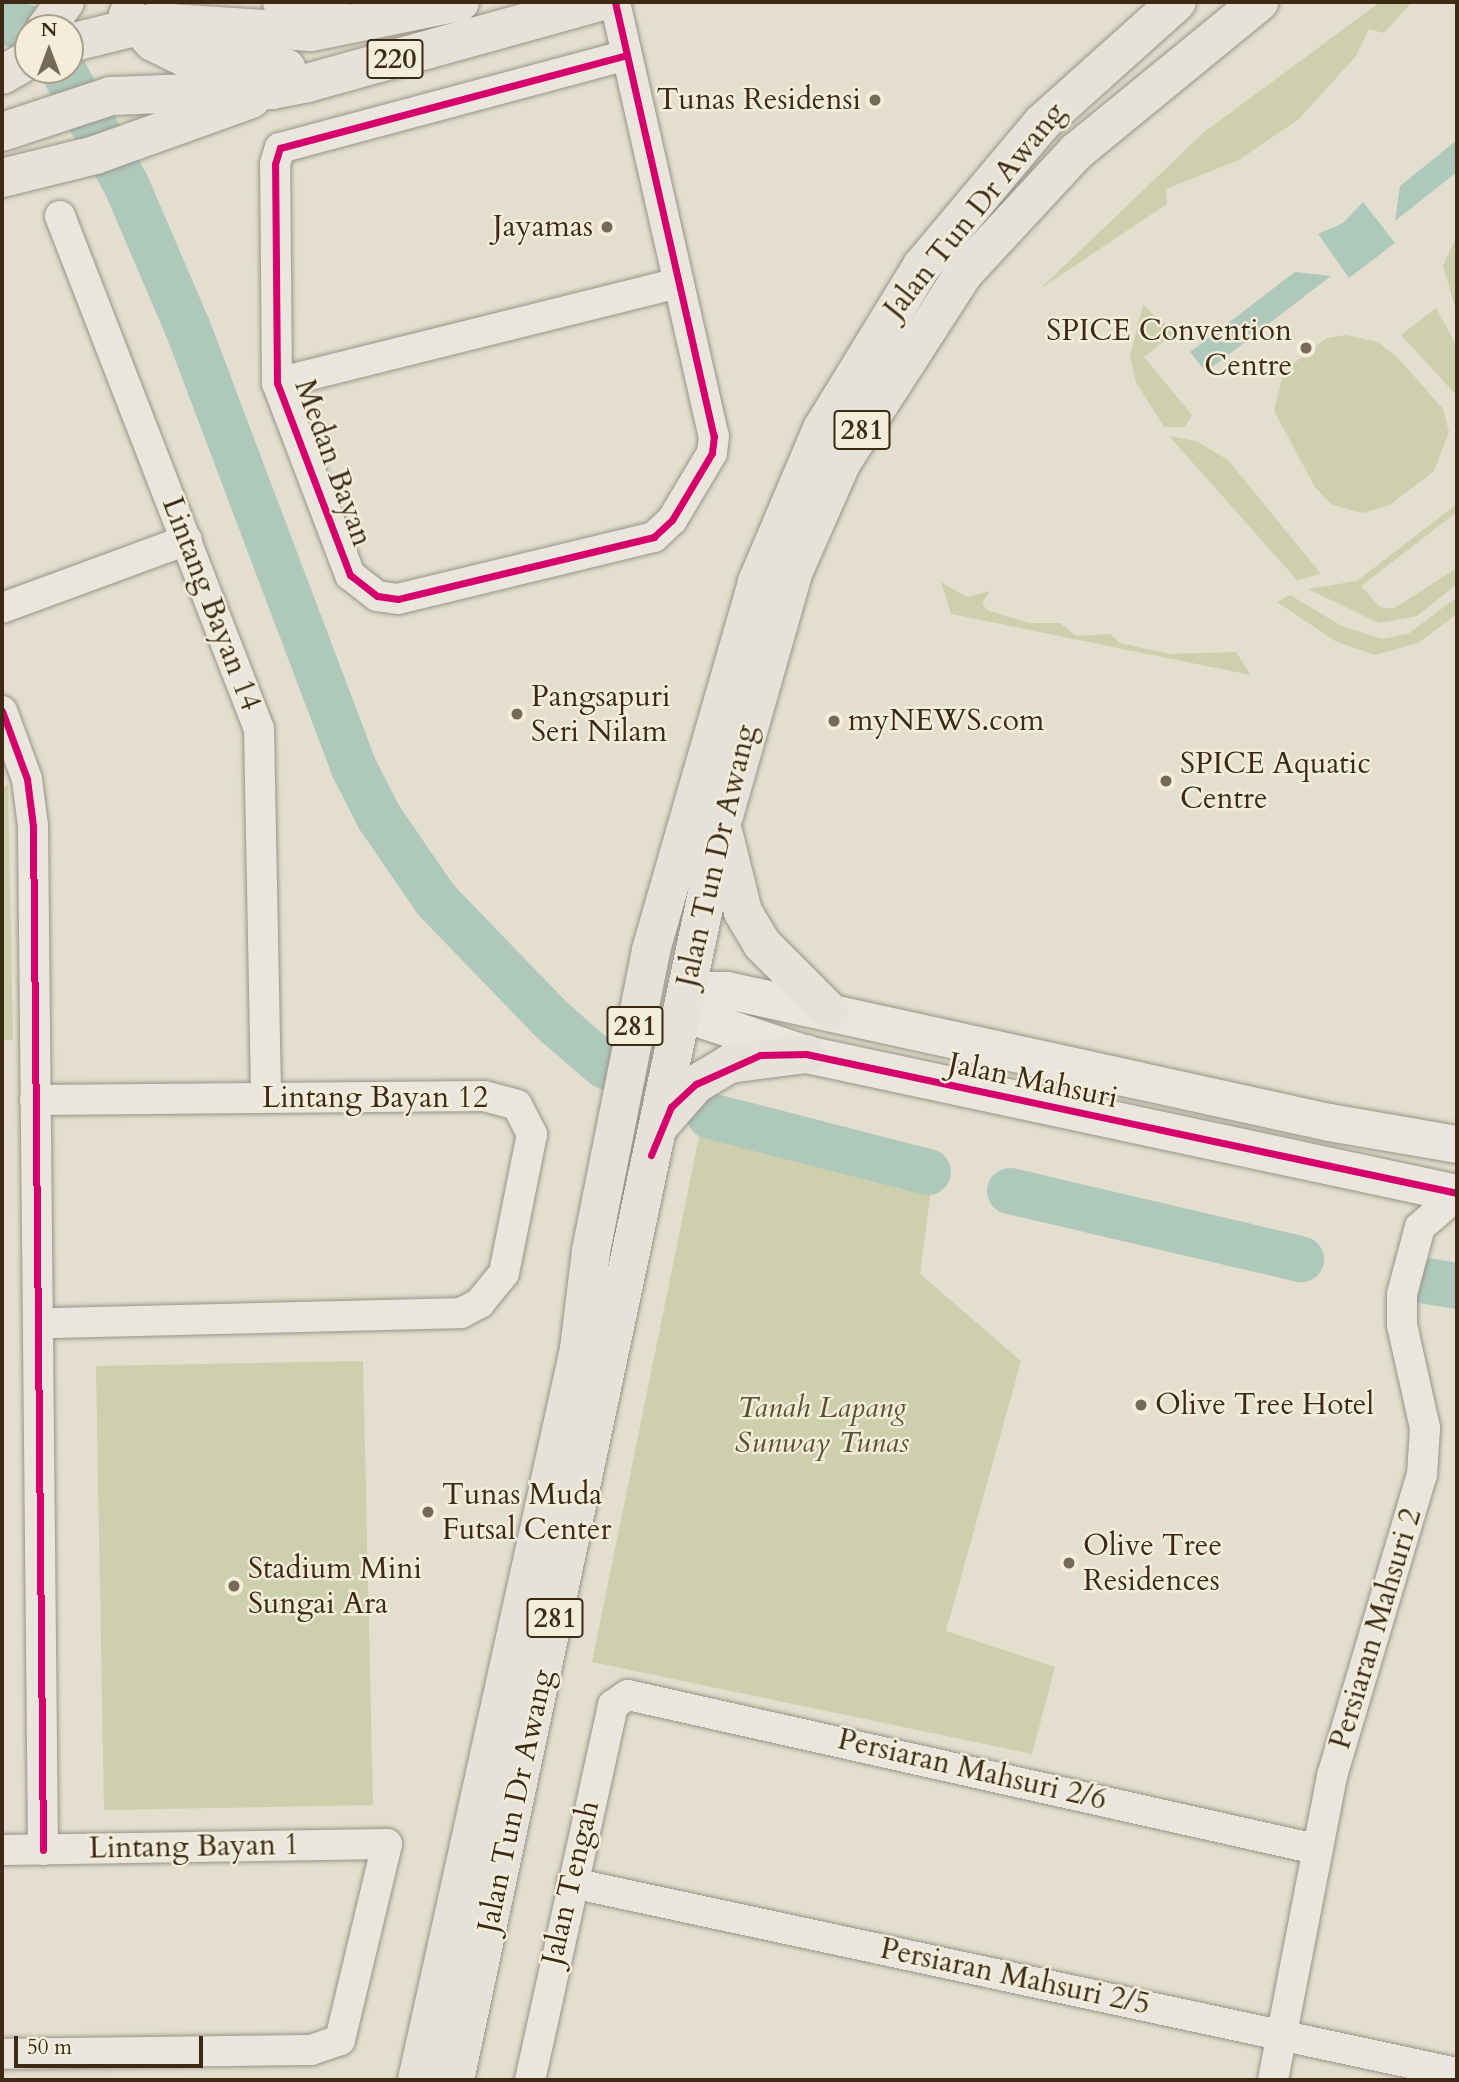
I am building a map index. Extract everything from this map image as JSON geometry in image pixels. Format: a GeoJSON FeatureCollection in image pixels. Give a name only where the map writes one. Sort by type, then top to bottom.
{"type":"FeatureCollection","features":[{"type":"Feature","properties":{"kind":"main road"},"geometry":{"type":"LineString","coordinates":[[282,2],[363,26]]}},
{"type":"Feature","properties":{"kind":"main road","name":"220"},"geometry":{"type":"LineString","coordinates":[[84,34],[143,19],[270,34],[363,26],[460,2]]}},
{"type":"Feature","properties":{"kind":"main road","name":"220"},"geometry":{"type":"LineString","coordinates":[[2,132],[92,100],[272,90],[329,75],[516,11],[600,2]]}},
{"type":"Feature","properties":{"kind":"main road","name":"Jalan Tun Dr Awang"},"geometry":{"type":"LineString","coordinates":[[417,2080],[579,1349],[589,1263],[651,950],[757,582],[817,440],[864,353],[922,266],[1042,123],[1177,2]]}},
{"type":"Feature","properties":{"kind":"main road","name":"Jalan Tun Dr Awang"},"geometry":{"type":"LineString","coordinates":[[455,2080],[655,1133],[679,1000],[767,649],[813,523],[842,462],[925,331],[973,262],[1076,152],[1259,2]]}},
{"type":"Feature","properties":{"kind":"main road"},"geometry":{"type":"LineString","coordinates":[[143,19],[200,61],[329,75]]}},
{"type":"Feature","properties":{"kind":"main road"},"geometry":{"type":"LineString","coordinates":[[92,100],[138,74],[143,19]]}},
{"type":"Feature","properties":{"kind":"main road"},"geometry":{"type":"LineString","coordinates":[[2,178],[110,149],[272,90]]}},
{"type":"Feature","properties":{"kind":"main road"},"geometry":{"type":"LineString","coordinates":[[722,823],[743,912],[762,944],[830,1012]]}},
{"type":"Feature","properties":{"kind":"main road"},"geometry":{"type":"LineString","coordinates":[[579,1349],[593,1317],[657,1017],[679,1000],[651,950]]}},
{"type":"Feature","properties":{"kind":"main road"},"geometry":{"type":"LineString","coordinates":[[655,1133],[671,1107],[729,1064],[806,1054]]}},
{"type":"Feature","properties":{"kind":"street","name":"Medan Bayan"},"geometry":{"type":"LineString","coordinates":[[615,2],[714,445],[672,520],[654,537],[398,599],[377,596],[350,575],[278,383],[275,164],[280,148],[626,55]]}},
{"type":"Feature","properties":{"kind":"street","name":"Lintang Bayan 14"},"geometry":{"type":"LineString","coordinates":[[60,216],[259,729],[266,1097]]}},
{"type":"Feature","properties":{"kind":"street","name":"Medan Bayan"},"geometry":{"type":"LineString","coordinates":[[278,383],[678,283]]}},
{"type":"Feature","properties":{"kind":"street"},"geometry":{"type":"LineString","coordinates":[[2,608],[187,540]]}},
{"type":"Feature","properties":{"kind":"street"},"geometry":{"type":"LineString","coordinates":[[2,711],[32,802],[43,1850]]}},
{"type":"Feature","properties":{"kind":"street","name":"Jalan Mahsuri"},"geometry":{"type":"LineString","coordinates":[[679,1000],[727,990],[1342,1125],[1457,1144]]}},
{"type":"Feature","properties":{"kind":"street","name":"Jalan Mahsuri"},"geometry":{"type":"LineString","coordinates":[[679,1000],[806,1054],[1457,1194]]}},
{"type":"Feature","properties":{"kind":"street","name":"Lintang Bayan 12"},"geometry":{"type":"LineString","coordinates":[[35,1100],[484,1096],[517,1104],[533,1134],[531,1153],[495,1289],[480,1303],[437,1318],[39,1323]]}},
{"type":"Feature","properties":{"kind":"street","name":"Persiaran Mahsuri 2"},"geometry":{"type":"LineString","coordinates":[[1273,2080],[1316,1849],[1386,1603],[1425,1451],[1402,1294],[1420,1227],[1457,1194]]}},
{"type":"Feature","properties":{"kind":"street","name":"Persiaran Mahsuri 2/6"},"geometry":{"type":"LineString","coordinates":[[628,1695],[1316,1849]]}},
{"type":"Feature","properties":{"kind":"street","name":"Jalan Tengah"},"geometry":{"type":"LineString","coordinates":[[530,2080],[613,1705],[628,1695]]}},
{"type":"Feature","properties":{"kind":"street","name":"Lintang Bayan 1"},"geometry":{"type":"LineString","coordinates":[[2,1850],[387,1843],[340,2040],[311,2050],[2,2054]]}},
{"type":"Feature","properties":{"kind":"street","name":"Persiaran Mahsuri 2/5"},"geometry":{"type":"LineString","coordinates":[[572,1883],[1457,2073]]}},
{"type":"Feature","properties":{"kind":"green space"},"geometry":{"type":"Polygon","coordinates":[[[1380,2],[1412,2],[1384,33],[1369,29],[1356,56],[1299,119],[1239,160],[1166,189],[1167,204],[1040,289],[1203,133],[1380,2]]]}},
{"type":"Feature","properties":{"kind":"green space"},"geometry":{"type":"Polygon","coordinates":[[[1457,235],[1457,314],[1443,266],[1457,235]]]}},
{"type":"Feature","properties":{"kind":"green space"},"geometry":{"type":"Polygon","coordinates":[[[1143,305],[1174,333],[1144,357],[1192,415],[1185,427],[1164,427],[1136,382],[1130,356],[1143,305]]]}},
{"type":"Feature","properties":{"kind":"green space"},"geometry":{"type":"Polygon","coordinates":[[[1436,308],[1457,346],[1457,396],[1401,335],[1436,308]]]}},
{"type":"Feature","properties":{"kind":"green space"},"geometry":{"type":"Polygon","coordinates":[[[1346,335],[1378,342],[1398,358],[1443,409],[1449,432],[1434,471],[1390,505],[1363,513],[1332,505],[1315,487],[1274,411],[1284,371],[1327,338],[1346,335]]]}},
{"type":"Feature","properties":{"kind":"green space"},"geometry":{"type":"Polygon","coordinates":[[[1169,436],[1196,441],[1228,460],[1321,574],[1297,580],[1169,436]]]}},
{"type":"Feature","properties":{"kind":"green space"},"geometry":{"type":"Polygon","coordinates":[[[1457,504],[1457,512],[1361,586],[1380,607],[1393,609],[1457,568],[1457,584],[1417,616],[1379,623],[1308,589],[1357,581],[1457,504]]]}},
{"type":"Feature","properties":{"kind":"green space"},"geometry":{"type":"Polygon","coordinates":[[[941,582],[967,597],[990,591],[982,603],[987,610],[1029,623],[1060,623],[1076,636],[1110,634],[1120,643],[1170,654],[1236,652],[1251,675],[951,614],[941,582]]]}},
{"type":"Feature","properties":{"kind":"green space"},"geometry":{"type":"Polygon","coordinates":[[[1290,595],[1342,626],[1382,639],[1408,634],[1457,597],[1457,614],[1418,643],[1375,655],[1335,641],[1277,602],[1290,595]]]}},
{"type":"Feature","properties":{"kind":"green space"},"geometry":{"type":"Polygon","coordinates":[[[8,784],[13,1040],[2,1040],[2,788],[8,784]]]}},
{"type":"Feature","properties":{"kind":"green space","name":"Tanah Lapang Sunway Tunas"},"geometry":{"type":"Polygon","coordinates":[[[700,1132],[932,1182],[920,1274],[1021,1361],[946,1631],[1055,1667],[1032,1754],[592,1662],[700,1132]]]}},
{"type":"Feature","properties":{"kind":"green space","name":"Stadium Mini Sungai Ara"},"geometry":{"type":"Polygon","coordinates":[[[363,1361],[373,1805],[104,1810],[96,1366],[363,1361]]]}},
{"type":"Feature","properties":{"kind":"shaded area"},"geometry":{"type":"Polygon","coordinates":[[[1457,140],[1457,172],[1395,221],[1400,186],[1457,140]]]}},
{"type":"Feature","properties":{"kind":"shaded area"},"geometry":{"type":"Polygon","coordinates":[[[1363,202],[1395,243],[1349,278],[1318,234],[1343,223],[1363,202]]]}},
{"type":"Feature","properties":{"kind":"shaded area"},"geometry":{"type":"Polygon","coordinates":[[[1295,272],[1331,276],[1206,372],[1190,352],[1295,272]]]}},
{"type":"Feature","properties":{"kind":"waterway"},"geometry":{"type":"LineString","coordinates":[[2,21],[4,3]]}},
{"type":"Feature","properties":{"kind":"waterway"},"geometry":{"type":"LineString","coordinates":[[2,21],[14,24]]}},
{"type":"Feature","properties":{"kind":"waterway"},"geometry":{"type":"LineString","coordinates":[[71,84],[126,184],[187,326],[353,766],[379,817],[436,900],[553,1021],[605,1066]]}},
{"type":"Feature","properties":{"kind":"waterway"},"geometry":{"type":"LineString","coordinates":[[710,1116],[928,1172]]}},
{"type":"Feature","properties":{"kind":"waterway"},"geometry":{"type":"LineString","coordinates":[[1010,1191],[1301,1259]]}},
{"type":"Feature","properties":{"kind":"waterway"},"geometry":{"type":"LineString","coordinates":[[1426,1281],[1457,1286]]}},
{"type":"Feature","properties":{"kind":"cycle path"},"geometry":{"type":"LineString","coordinates":[[615,2],[714,436],[712,453],[672,520],[654,537],[398,599],[377,596],[350,575],[277,383],[275,164],[280,148],[626,55]]}},
{"type":"Feature","properties":{"kind":"cycle path"},"geometry":{"type":"LineString","coordinates":[[2,711],[27,779],[33,826],[43,1850]]}},
{"type":"Feature","properties":{"kind":"cycle path"},"geometry":{"type":"LineString","coordinates":[[651,1155],[671,1107],[696,1084],[760,1055],[806,1054],[1457,1193]]}},
{"type":"Feature","properties":{"kind":"place","name":"Tunas Residensi"},"geometry":{"type":"Point","coordinates":[875,100]}},
{"type":"Feature","properties":{"kind":"place","name":"Jayamas"},"geometry":{"type":"Point","coordinates":[607,227]}},
{"type":"Feature","properties":{"kind":"place","name":"SPICE Convention Centre"},"geometry":{"type":"Point","coordinates":[1306,348]}},
{"type":"Feature","properties":{"kind":"place","name":"Pangsapuri Seri Nilam"},"geometry":{"type":"Point","coordinates":[517,714]}},
{"type":"Feature","properties":{"kind":"place","name":"myNEWS.com"},"geometry":{"type":"Point","coordinates":[834,721]}},
{"type":"Feature","properties":{"kind":"place","name":"SPICE Aquatic Centre"},"geometry":{"type":"Point","coordinates":[1166,781]}},
{"type":"Feature","properties":{"kind":"place","name":"Olive Tree Hotel"},"geometry":{"type":"Point","coordinates":[1141,1405]}},
{"type":"Feature","properties":{"kind":"place","name":"Tunas Muda Futsal Center"},"geometry":{"type":"Point","coordinates":[428,1512]}},
{"type":"Feature","properties":{"kind":"place","name":"Olive Tree Residences"},"geometry":{"type":"Point","coordinates":[1069,1563]}},
{"type":"Feature","properties":{"kind":"place","name":"Stadium Mini Sungai Ara"},"geometry":{"type":"Point","coordinates":[234,1586]}}]}
